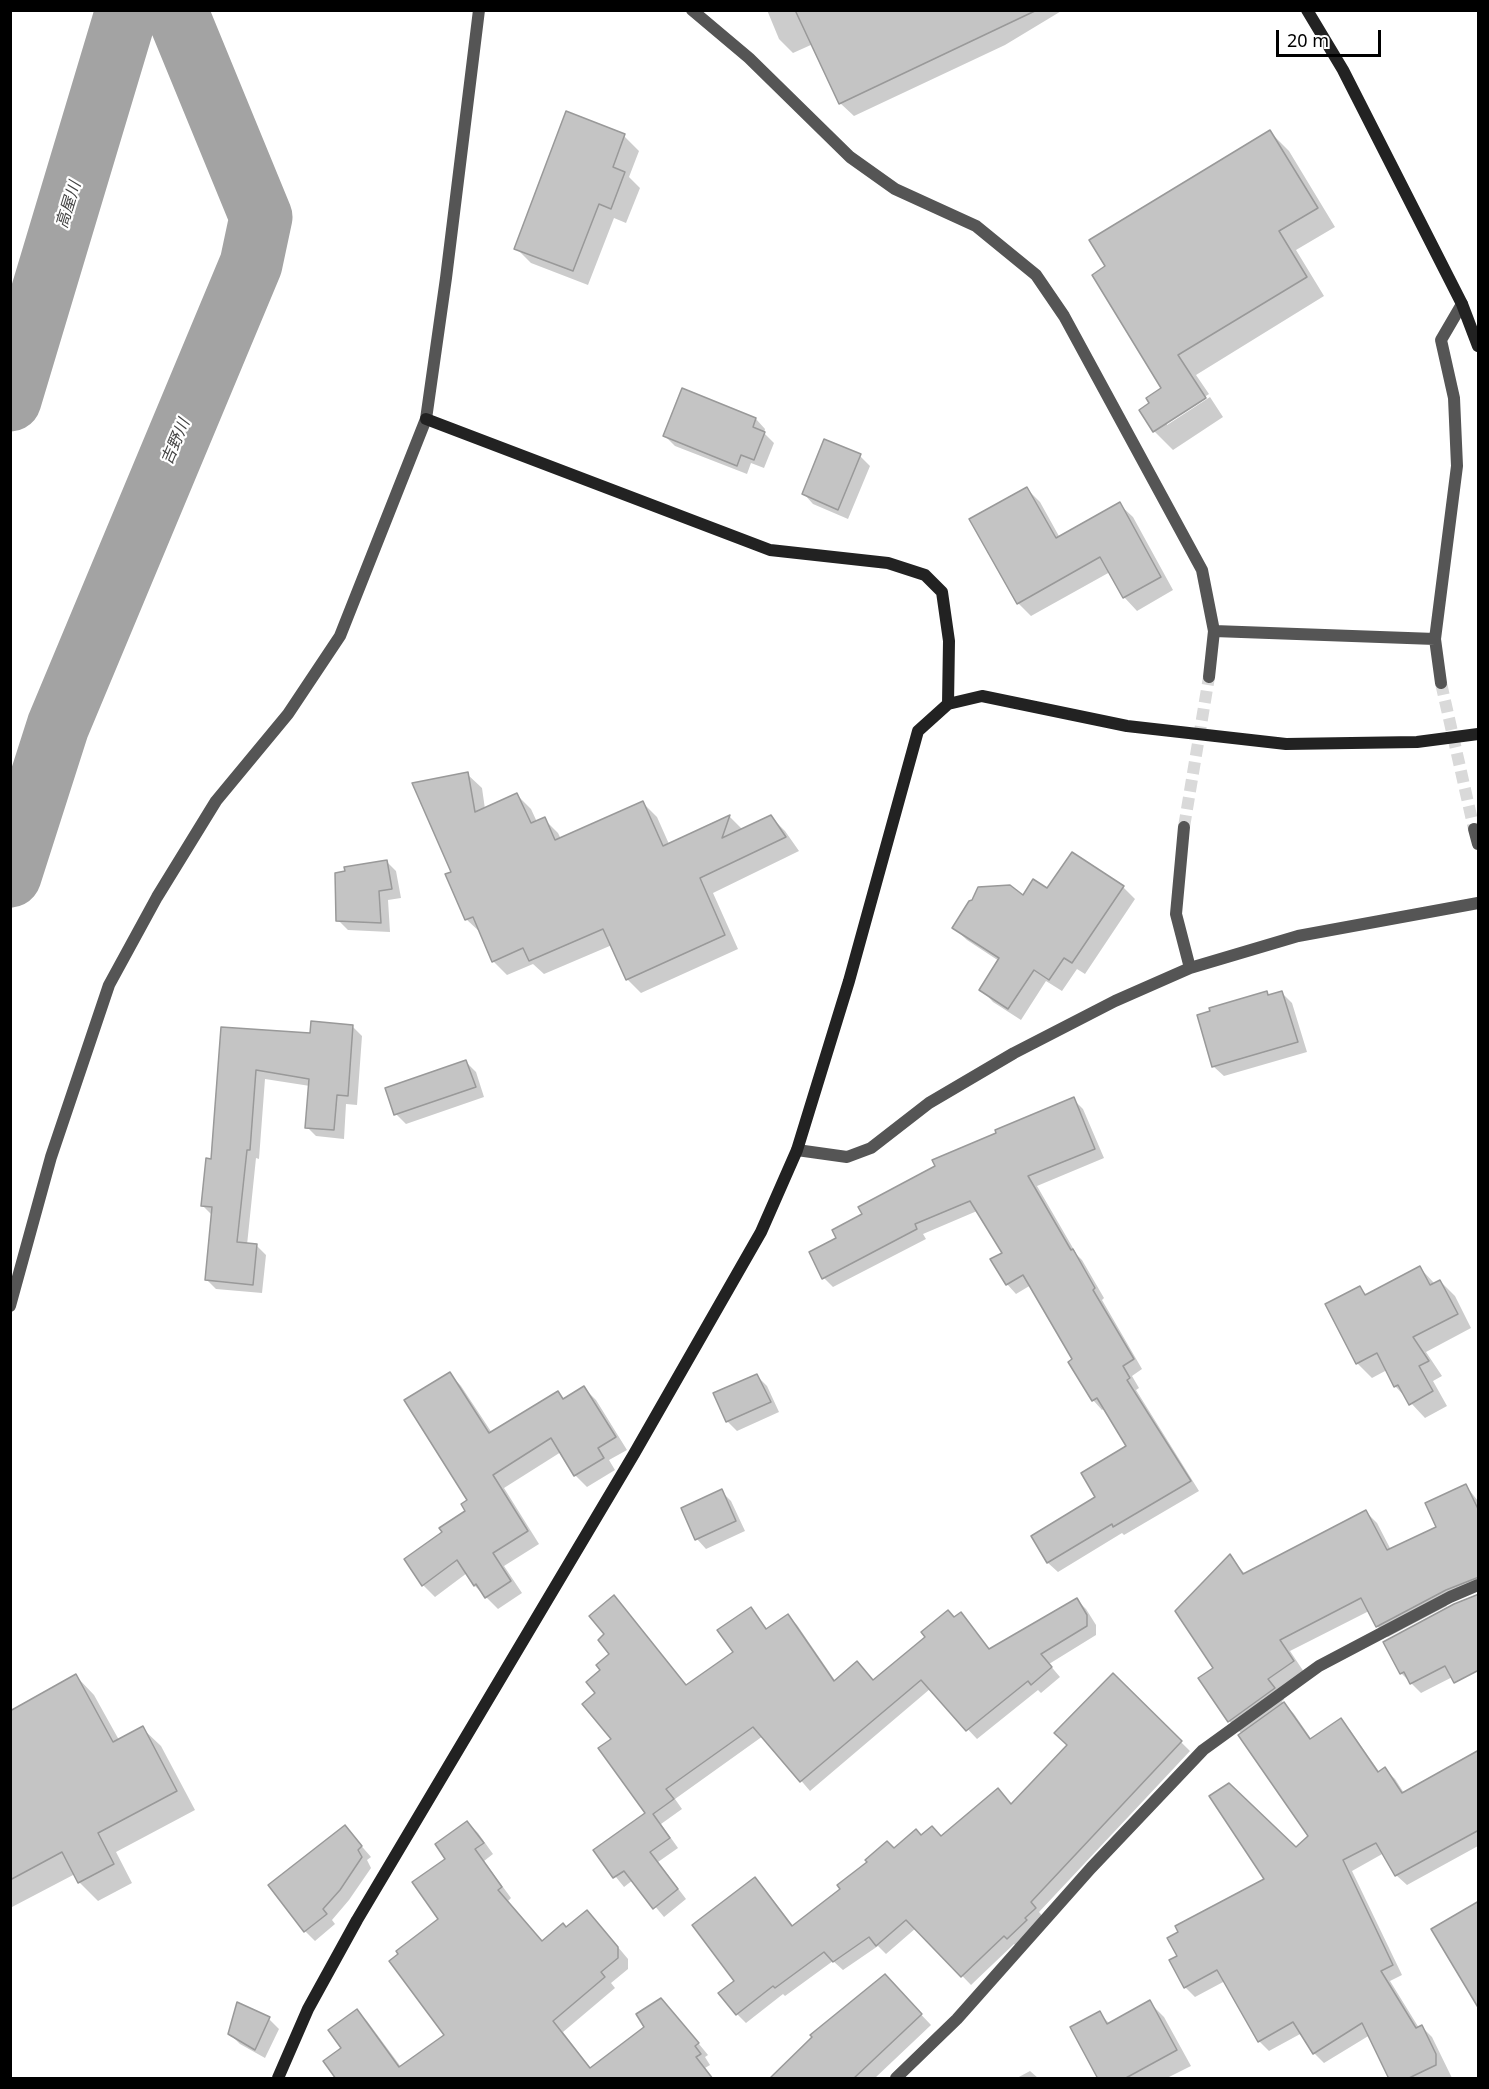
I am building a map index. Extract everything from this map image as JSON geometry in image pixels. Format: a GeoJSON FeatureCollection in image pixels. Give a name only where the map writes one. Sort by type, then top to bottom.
{"type":"FeatureCollection","features":[{"type":"Feature","properties":{"kind":"street"},"geometry":{"type":"LineString","coordinates":[[10,1306],[51,1157],[109,985],[157,897],[216,801],[288,714],[340,636],[426,419],[479,10]]}},
{"type":"Feature","properties":{"kind":"street"},"geometry":{"type":"LineString","coordinates":[[692,10],[749,58],[850,157],[896,189],[976,226],[1036,276],[1064,316],[1202,570],[1214,631],[1209,677]]}},
{"type":"Feature","properties":{"kind":"street"},"geometry":{"type":"LineString","coordinates":[[1307,10],[1343,70],[1462,304],[1479,346]]}},
{"type":"Feature","properties":{"kind":"street"},"geometry":{"type":"LineString","coordinates":[[1441,683],[1436,639],[1457,466],[1454,398],[1441,340],[1462,304]]}},
{"type":"Feature","properties":{"kind":"street"},"geometry":{"type":"LineString","coordinates":[[426,419],[770,550],[888,563],[925,575],[942,592],[949,641],[948,704]]}},
{"type":"Feature","properties":{"kind":"street"},"geometry":{"type":"LineString","coordinates":[[1214,631],[1436,639]]}},
{"type":"Feature","properties":{"kind":"street"},"geometry":{"type":"LineString","coordinates":[[278,2079],[308,2009],[357,1920],[709,1326],[761,1232],[797,1150],[849,981],[918,731],[948,704],[982,696],[1126,726],[1286,744],[1417,742],[1479,734]]}},
{"type":"Feature","properties":{"kind":"street"},"geometry":{"type":"LineString","coordinates":[[1184,827],[1176,914],[1190,968]]}},
{"type":"Feature","properties":{"kind":"street"},"geometry":{"type":"LineString","coordinates":[[1474,829],[1479,844]]}},
{"type":"Feature","properties":{"kind":"street"},"geometry":{"type":"LineString","coordinates":[[797,1150],[847,1157],[872,1148],[929,1104],[1014,1053],[1115,1001],[1190,968],[1298,936],[1479,903]]}},
{"type":"Feature","properties":{"kind":"street"},"geometry":{"type":"LineString","coordinates":[[896,2079],[957,2019],[1091,1868],[1203,1750],[1319,1666],[1450,1597],[1479,1585]]}},
{"type":"Feature","properties":{"kind":"building"},"geometry":{"type":"Polygon","coordinates":[[[795,10],[1037,10],[839,104],[795,10]]]}},
{"type":"Feature","properties":{"kind":"building"},"geometry":{"type":"Polygon","coordinates":[[[566,111],[625,134],[613,167],[625,172],[611,209],[599,204],[573,271],[514,249],[566,111]]]}},
{"type":"Feature","properties":{"kind":"building"},"geometry":{"type":"Polygon","coordinates":[[[1270,130],[1318,208],[1279,231],[1307,277],[1178,355],[1206,398],[1153,432],[1139,410],[1149,403],[1146,398],[1161,388],[1092,275],[1105,266],[1089,240],[1270,130]]]}},
{"type":"Feature","properties":{"kind":"building"},"geometry":{"type":"Polygon","coordinates":[[[682,388],[756,418],[753,427],[765,432],[754,460],[741,455],[737,466],[663,436],[682,388]]]}},
{"type":"Feature","properties":{"kind":"building"},"geometry":{"type":"Polygon","coordinates":[[[824,439],[861,454],[838,510],[802,494],[824,439]]]}},
{"type":"Feature","properties":{"kind":"building"},"geometry":{"type":"Polygon","coordinates":[[[1027,487],[1056,538],[1120,502],[1161,577],[1123,598],[1100,557],[1017,604],[969,519],[1027,487]]]}},
{"type":"Feature","properties":{"kind":"building"},"geometry":{"type":"Polygon","coordinates":[[[468,772],[475,812],[517,793],[531,823],[545,817],[555,840],[643,801],[663,846],[730,815],[722,838],[771,815],[786,837],[700,878],[725,935],[626,980],[603,929],[529,961],[523,948],[492,962],[473,917],[465,920],[445,874],[451,872],[412,783],[468,772]]]}},
{"type":"Feature","properties":{"kind":"building"},"geometry":{"type":"Polygon","coordinates":[[[1072,852],[1124,886],[1072,963],[1064,958],[1049,980],[1034,970],[1008,1009],[979,990],[999,958],[952,928],[969,901],[972,900],[978,887],[1010,885],[1023,895],[1033,879],[1047,888],[1072,852]]]}},
{"type":"Feature","properties":{"kind":"building"},"geometry":{"type":"Polygon","coordinates":[[[387,860],[392,889],[379,891],[381,923],[336,921],[335,873],[345,871],[344,867],[387,860]]]}},
{"type":"Feature","properties":{"kind":"building"},"geometry":{"type":"Polygon","coordinates":[[[1267,991],[1268,995],[1282,991],[1298,1042],[1212,1067],[1197,1015],[1210,1011],[1209,1008],[1267,991]]]}},
{"type":"Feature","properties":{"kind":"building"},"geometry":{"type":"Polygon","coordinates":[[[311,1021],[353,1025],[348,1096],[337,1095],[334,1130],[305,1128],[309,1079],[256,1070],[250,1150],[247,1150],[237,1242],[257,1244],[253,1285],[205,1280],[212,1207],[201,1206],[206,1158],[211,1159],[221,1027],[310,1033],[311,1021]]]}},
{"type":"Feature","properties":{"kind":"building"},"geometry":{"type":"Polygon","coordinates":[[[466,1060],[476,1087],[394,1115],[385,1088],[466,1060]]]}},
{"type":"Feature","properties":{"kind":"building"},"geometry":{"type":"Polygon","coordinates":[[[1074,1097],[1095,1149],[1028,1176],[1071,1250],[1073,1249],[1095,1288],[1093,1290],[1134,1359],[1123,1366],[1130,1378],[1127,1380],[1191,1481],[1047,1563],[1031,1536],[1095,1497],[1081,1473],[1126,1446],[1097,1398],[1092,1401],[1068,1362],[1072,1359],[1023,1275],[1006,1285],[990,1259],[1002,1253],[970,1201],[915,1224],[917,1229],[822,1279],[809,1252],[836,1238],[832,1230],[862,1214],[858,1207],[935,1166],[932,1160],[996,1133],[995,1130],[1074,1097]]]}},
{"type":"Feature","properties":{"kind":"building"},"geometry":{"type":"Polygon","coordinates":[[[1420,1266],[1430,1285],[1440,1280],[1458,1314],[1413,1337],[1429,1361],[1419,1366],[1433,1391],[1409,1405],[1398,1385],[1394,1387],[1377,1353],[1356,1364],[1325,1304],[1360,1286],[1365,1295],[1420,1266]]]}},
{"type":"Feature","properties":{"kind":"building"},"geometry":{"type":"Polygon","coordinates":[[[450,1372],[489,1433],[558,1391],[563,1399],[584,1386],[616,1437],[598,1448],[604,1458],[574,1476],[551,1438],[493,1475],[528,1531],[493,1553],[511,1581],[485,1598],[457,1560],[422,1586],[404,1559],[442,1532],[439,1528],[465,1511],[461,1504],[467,1500],[404,1400],[450,1372]]]}},
{"type":"Feature","properties":{"kind":"building"},"geometry":{"type":"Polygon","coordinates":[[[757,1374],[771,1402],[726,1422],[713,1393],[757,1374]]]}},
{"type":"Feature","properties":{"kind":"building"},"geometry":{"type":"Polygon","coordinates":[[[1466,1484],[1479,1511],[1479,1577],[1446,1590],[1376,1627],[1361,1598],[1280,1640],[1294,1661],[1268,1679],[1275,1688],[1228,1722],[1198,1678],[1213,1668],[1175,1611],[1230,1554],[1243,1574],[1366,1510],[1387,1550],[1436,1527],[1425,1503],[1466,1484]]]}},
{"type":"Feature","properties":{"kind":"building"},"geometry":{"type":"Polygon","coordinates":[[[722,1489],[736,1521],[695,1540],[681,1508],[722,1489]]]}},
{"type":"Feature","properties":{"kind":"building"},"geometry":{"type":"Polygon","coordinates":[[[1479,1594],[1479,1670],[1454,1683],[1445,1666],[1410,1684],[1404,1672],[1400,1674],[1383,1642],[1454,1604],[1479,1594]]]}},
{"type":"Feature","properties":{"kind":"building"},"geometry":{"type":"Polygon","coordinates":[[[614,1595],[686,1685],[733,1652],[717,1630],[751,1607],[766,1629],[788,1614],[834,1681],[857,1661],[873,1680],[925,1637],[921,1632],[948,1610],[954,1617],[961,1612],[989,1649],[1077,1598],[1087,1615],[1087,1626],[1041,1654],[1052,1667],[1031,1685],[1028,1681],[966,1731],[921,1680],[800,1782],[753,1727],[666,1789],[674,1799],[653,1814],[670,1838],[650,1852],[678,1889],[653,1909],[624,1871],[613,1878],[593,1850],[645,1813],[598,1748],[611,1739],[582,1704],[595,1693],[586,1682],[600,1670],[596,1665],[609,1654],[598,1640],[604,1634],[589,1616],[614,1595]]]}},
{"type":"Feature","properties":{"kind":"building"},"geometry":{"type":"Polygon","coordinates":[[[1113,1673],[1182,1741],[1031,1902],[1036,1908],[1007,1939],[1004,1936],[961,1977],[906,1920],[876,1946],[869,1937],[833,1962],[824,1952],[775,1988],[773,1986],[736,2015],[718,1993],[734,1981],[692,1925],[755,1877],[792,1926],[840,1889],[837,1885],[867,1862],[865,1860],[887,1841],[894,1848],[916,1829],[921,1835],[932,1826],[941,1836],[998,1788],[1011,1804],[1067,1745],[1054,1733],[1113,1673]]]}},
{"type":"Feature","properties":{"kind":"building"},"geometry":{"type":"Polygon","coordinates":[[[76,1674],[113,1742],[143,1726],[177,1791],[98,1833],[114,1864],[78,1883],[62,1852],[10,1880],[10,1711],[76,1674]]]}},
{"type":"Feature","properties":{"kind":"building"},"geometry":{"type":"Polygon","coordinates":[[[1284,1702],[1310,1739],[1341,1718],[1378,1772],[1385,1767],[1402,1793],[1479,1750],[1479,1830],[1395,1876],[1376,1843],[1343,1860],[1393,1965],[1381,1971],[1416,2028],[1422,2025],[1436,2054],[1436,2065],[1407,2079],[1389,2079],[1362,2023],[1313,2054],[1293,2022],[1258,2042],[1217,1970],[1184,1988],[1169,1960],[1177,1956],[1167,1938],[1178,1932],[1175,1926],[1264,1879],[1209,1796],[1229,1783],[1296,1847],[1308,1836],[1238,1735],[1284,1702]]]}},
{"type":"Feature","properties":{"kind":"building"},"geometry":{"type":"Polygon","coordinates":[[[467,1821],[484,1843],[475,1849],[502,1887],[498,1890],[542,1941],[563,1923],[566,1927],[587,1910],[618,1947],[618,1958],[601,1972],[605,1977],[553,2021],[590,2068],[644,2027],[636,2014],[661,1998],[699,2043],[695,2046],[701,2054],[696,2057],[713,2079],[336,2079],[323,2061],[341,2048],[328,2030],[357,2009],[399,2067],[444,2035],[389,1961],[398,1954],[396,1951],[438,1919],[412,1882],[445,1859],[435,1844],[467,1821]]]}},
{"type":"Feature","properties":{"kind":"building"},"geometry":{"type":"Polygon","coordinates":[[[345,1825],[362,1846],[358,1850],[362,1857],[340,1890],[323,1909],[327,1914],[304,1932],[268,1885],[345,1825]]]}},
{"type":"Feature","properties":{"kind":"building"},"geometry":{"type":"Polygon","coordinates":[[[1479,1901],[1479,2009],[1431,1929],[1479,1901]]]}},
{"type":"Feature","properties":{"kind":"building"},"geometry":{"type":"Polygon","coordinates":[[[885,1974],[922,2014],[853,2079],[769,2079],[812,2037],[810,2035],[885,1974]]]}},
{"type":"Feature","properties":{"kind":"building"},"geometry":{"type":"Polygon","coordinates":[[[1150,2000],[1177,2050],[1124,2079],[1098,2079],[1070,2027],[1100,2011],[1107,2024],[1150,2000]]]}},
{"type":"Feature","properties":{"kind":"building"},"geometry":{"type":"Polygon","coordinates":[[[237,2002],[270,2017],[255,2050],[228,2034],[237,2002]]]}},
{"type":"Feature","properties":{"kind":"waterway","name":"高屋川"},"geometry":{"type":"LineString","coordinates":[[10,400],[127,10]]}},
{"type":"Feature","properties":{"kind":"waterway","name":"吉野川"},"geometry":{"type":"LineString","coordinates":[[10,876],[58,726],[251,264],[261,217],[176,10]]}},
{"type":"Feature","properties":{"kind":"tunnel"},"geometry":{"type":"LineString","coordinates":[[1184,827],[1209,677]]}},
{"type":"Feature","properties":{"kind":"tunnel"},"geometry":{"type":"LineString","coordinates":[[1441,683],[1474,829]]}}]}
